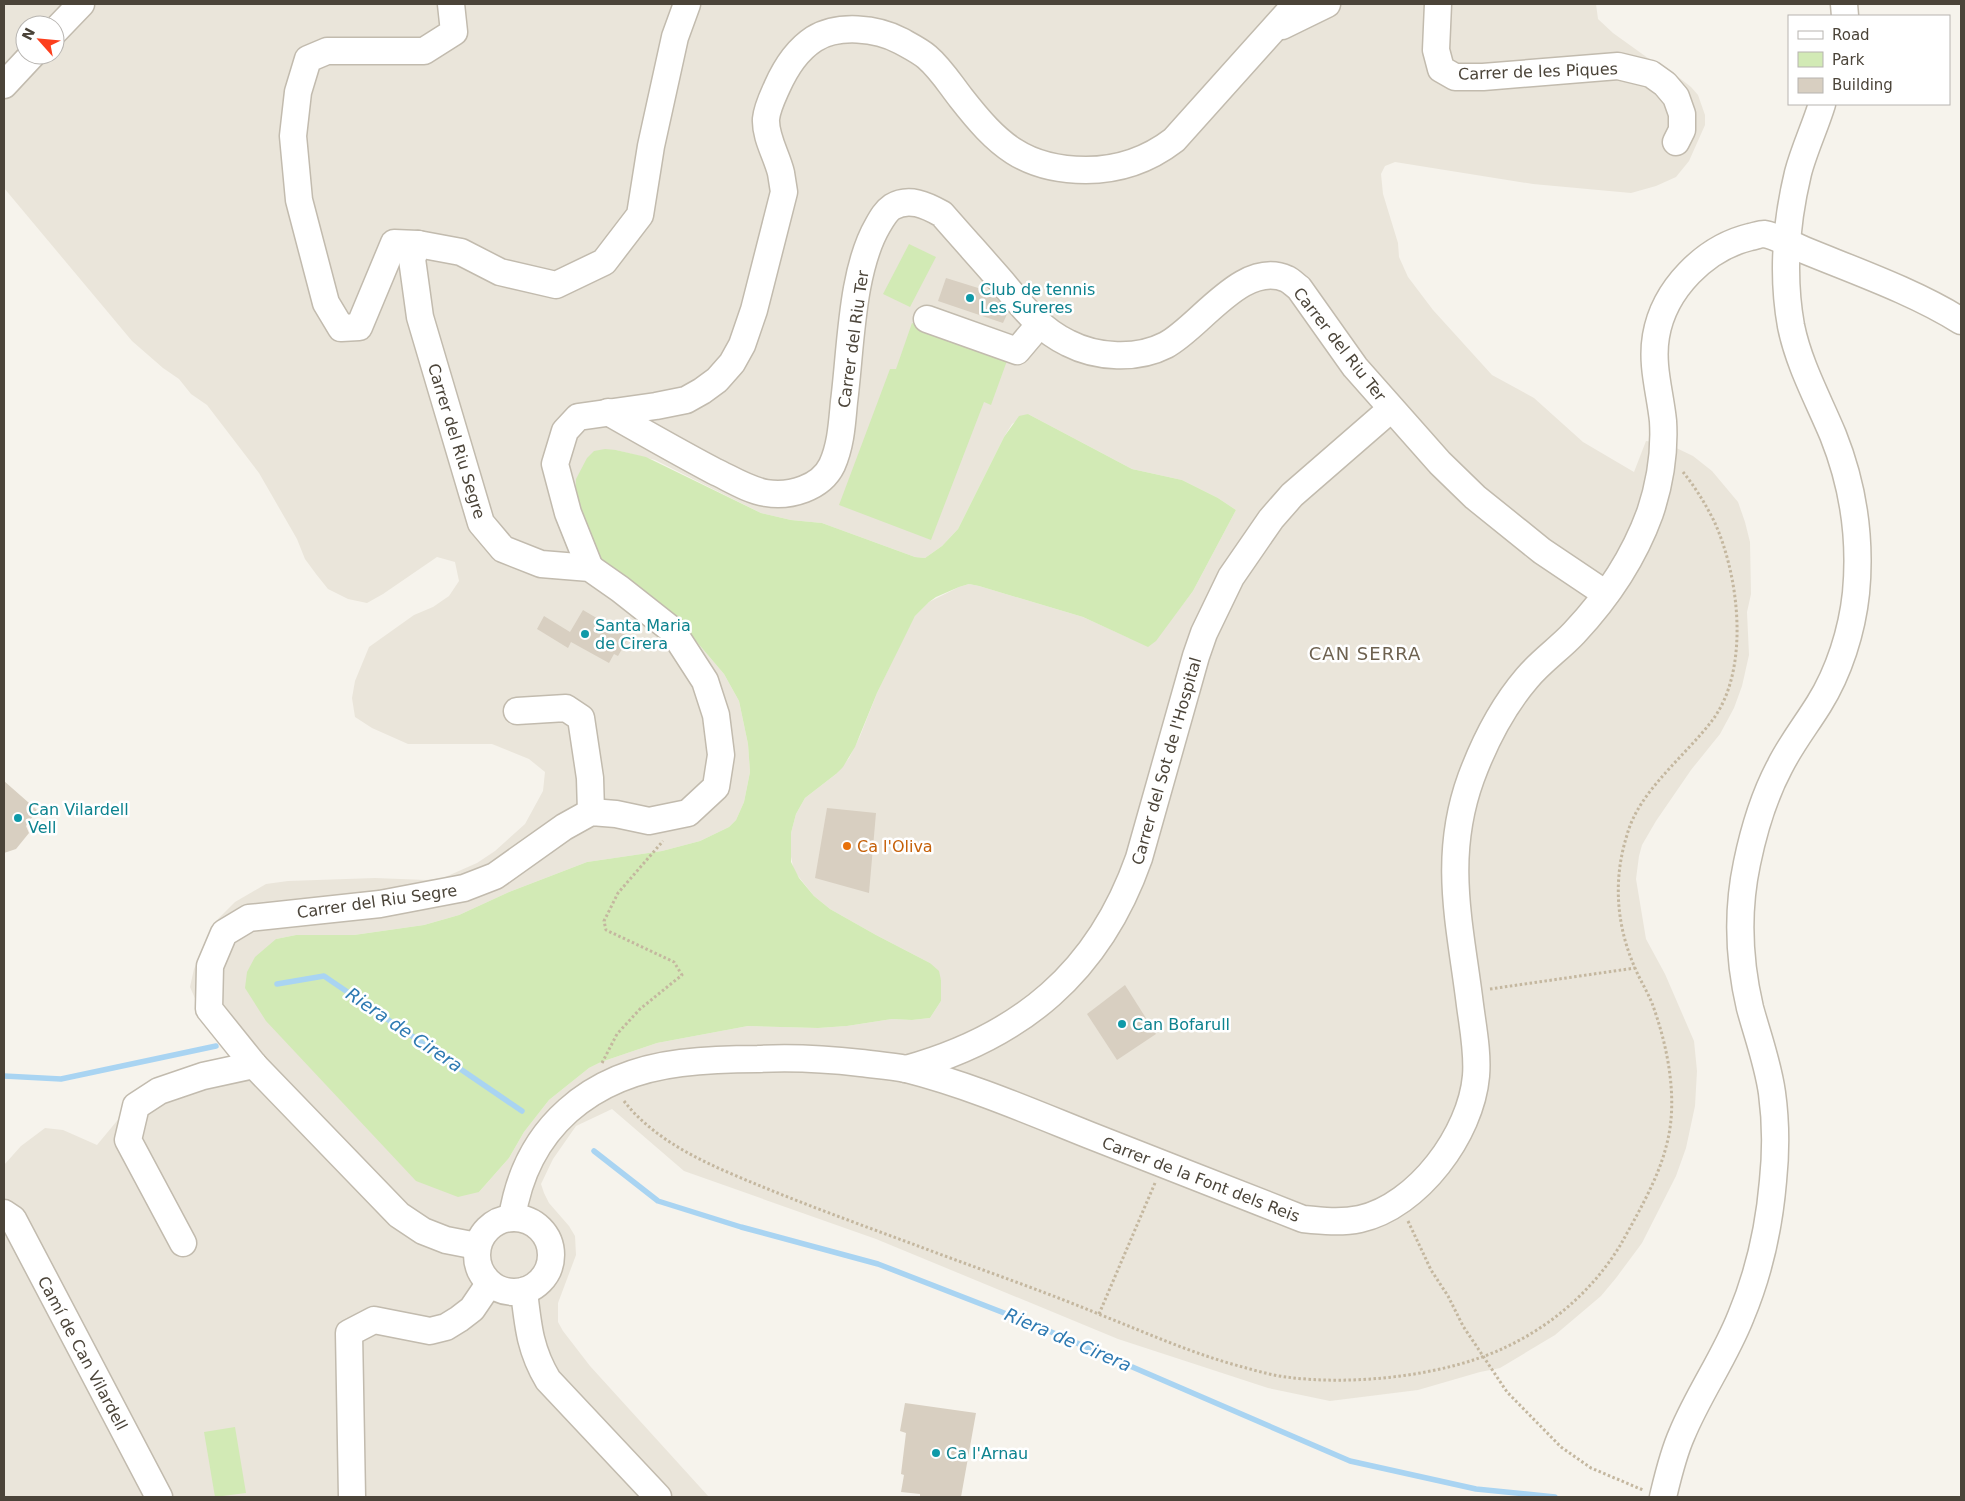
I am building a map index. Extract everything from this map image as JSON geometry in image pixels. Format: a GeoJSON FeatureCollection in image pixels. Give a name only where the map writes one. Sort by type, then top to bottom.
{"type":"FeatureCollection","features":[{"type":"Feature","properties":{"kind":"street"},"geometry":{"type":"LineString","coordinates":[[65,21],[81,4]]}},
{"type":"Feature","properties":{"kind":"street"},"geometry":{"type":"LineString","coordinates":[[451,4],[454,32],[424,51],[327,51],[308,59],[298,92],[292,136],[299,200],[326,304],[340,328],[359,326],[394,243],[418,244],[461,252],[500,272],[556,285],[604,262],[640,215],[651,146],[675,37],[687,4]]}},
{"type":"Feature","properties":{"kind":"street"},"geometry":{"type":"LineString","coordinates":[[517,711],[566,708],[581,718],[590,778],[591,812],[616,814],[649,821],[680,815],[688,813],[716,787],[722,755],[716,715],[705,681],[672,630],[590,568],[568,513],[555,464],[565,431],[578,417],[686,400],[717,380],[732,363],[742,345],[754,310],[784,192],[781,173],[768,136],[766,119],[772,98],[784,72],[800,51],[814,39],[831,33],[849,30],[868,30],[888,34],[926,56],[944,74],[998,141],[1014,153],[1045,166],[1065,169],[1100,170],[1140,160],[1158,152],[1174,140],[1296,4]]}},
{"type":"Feature","properties":{"kind":"street"},"geometry":{"type":"LineString","coordinates":[[1272,31],[1327,4]]}},
{"type":"Feature","properties":{"kind":"street","name":"Carrer de les Piques"},"geometry":{"type":"LineString","coordinates":[[1438,4],[1436,50],[1441,69],[1456,77],[1618,66],[1652,74],[1665,84],[1676,97],[1682,114],[1682,130],[1676,142]]}},
{"type":"Feature","properties":{"kind":"street"},"geometry":{"type":"LineString","coordinates":[[4,85],[23,65]]}},
{"type":"Feature","properties":{"kind":"street"},"geometry":{"type":"LineString","coordinates":[[1663,1497],[1681,1435],[1741,1317],[1763,1248],[1774,1179],[1775,1122],[1767,1066],[1744,977],[1741,924],[1746,865],[1759,815],[1768,791],[1796,738],[1820,703],[1832,680],[1849,629],[1856,592],[1858,559],[1852,499],[1847,472],[1799,356],[1791,325],[1786,275],[1787,243],[1799,171],[1822,105]]}},
{"type":"Feature","properties":{"kind":"street","name":"Carrer del Riu Ter"},"geometry":{"type":"LineString","coordinates":[[608,412],[746,487],[767,493],[787,493],[805,489],[820,480],[831,467],[840,443],[855,304],[864,256],[883,216],[890,208],[901,203],[921,204],[942,214],[1039,325],[1068,344],[1096,353],[1119,355],[1142,353],[1166,345],[1187,330],[1226,295],[1261,277],[1274,276],[1288,279],[1299,288],[1355,367],[1440,463],[1475,497],[1542,550],[1606,594]]}},
{"type":"Feature","properties":{"kind":"street","name":"Carrer de la Font dels Reis"},"geometry":{"type":"LineString","coordinates":[[512,1218],[516,1193],[523,1172],[545,1135],[559,1118],[575,1104],[610,1083],[648,1070],[680,1064],[729,1060],[816,1058],[906,1069],[990,1096],[1303,1219],[1332,1222],[1358,1220],[1378,1213],[1399,1202],[1420,1184],[1445,1154],[1462,1124],[1476,1076],[1475,1047],[1454,890],[1458,826],[1472,777],[1494,727],[1509,702],[1527,677],[1572,635],[1606,594],[1634,549],[1647,521],[1656,494],[1664,448],[1663,419],[1654,356],[1657,332],[1664,312],[1674,293],[1687,275],[1720,248],[1739,240],[1764,234],[1898,289],[1961,321]]}},
{"type":"Feature","properties":{"kind":"street","name":"Carrer del Riu Segre"},"geometry":{"type":"LineString","coordinates":[[418,244],[412,259],[420,317],[481,522],[503,549],[541,564],[590,568]]}},
{"type":"Feature","properties":{"kind":"street"},"geometry":{"type":"LineString","coordinates":[[927,319],[1017,350],[1039,325]]}},
{"type":"Feature","properties":{"kind":"street","name":"Carrer del Sot de l'Hospital"},"geometry":{"type":"LineString","coordinates":[[906,1069],[962,1050],[990,1036],[1032,1009],[1059,988],[1096,946],[1128,888],[1139,858],[1199,648],[1204,633],[1231,577],[1271,519],[1292,494],[1391,409]]}},
{"type":"Feature","properties":{"kind":"street","name":"Carrer del Riu Segre"},"geometry":{"type":"LineString","coordinates":[[477,1246],[446,1240],[423,1231],[399,1215],[254,1065],[209,1009],[210,966],[224,933],[249,918],[380,904],[464,888],[495,876],[564,827],[591,812]]}},
{"type":"Feature","properties":{"kind":"street"},"geometry":{"type":"LineString","coordinates":[[183,1243],[128,1140],[136,1106],[160,1091],[202,1076],[254,1065]]}},
{"type":"Feature","properties":{"kind":"street","name":"Camí de Can Vilardell"},"geometry":{"type":"LineString","coordinates":[[4,1213],[13,1219],[159,1497]]}},
{"type":"Feature","properties":{"kind":"street"},"geometry":{"type":"LineString","coordinates":[[512,1218],[522,1218],[538,1227],[547,1238],[551,1251],[550,1266],[542,1280],[534,1286],[524,1291],[507,1292],[490,1284],[478,1269],[476,1258],[477,1246],[489,1227],[500,1220],[512,1218]]}},
{"type":"Feature","properties":{"kind":"street"},"geometry":{"type":"LineString","coordinates":[[352,1497],[349,1333],[374,1320],[430,1330],[446,1327],[472,1309],[490,1284]]}},
{"type":"Feature","properties":{"kind":"street"},"geometry":{"type":"LineString","coordinates":[[524,1291],[537,1362],[548,1380],[658,1497]]}},
{"type":"Feature","properties":{"kind":"path"},"geometry":{"type":"LineString","coordinates":[[680,815],[668,834],[618,893],[604,921],[606,930],[674,962],[682,975],[640,1010],[617,1034],[601,1062],[610,1083],[630,1109],[659,1134],[707,1164],[795,1200],[1214,1359],[1284,1377],[1357,1380],[1401,1376],[1482,1357],[1507,1347],[1553,1318],[1581,1296],[1601,1274],[1637,1214],[1666,1148],[1672,1112],[1666,1051],[1650,998],[1635,968],[1622,924],[1617,895],[1619,863],[1628,827],[1644,802],[1718,713],[1732,681],[1738,647],[1729,565],[1715,523],[1697,490],[1664,448]]}},
{"type":"Feature","properties":{"kind":"path"},"geometry":{"type":"LineString","coordinates":[[1468,992],[1635,968]]}},
{"type":"Feature","properties":{"kind":"path"},"geometry":{"type":"LineString","coordinates":[[1099,1314],[1163,1164]]}},
{"type":"Feature","properties":{"kind":"path"},"geometry":{"type":"LineString","coordinates":[[1399,1202],[1431,1270],[1448,1296],[1463,1326],[1482,1357],[1507,1392],[1561,1447],[1591,1468],[1626,1484],[1663,1497]]}},
{"type":"Feature","properties":{"kind":"shaded area"},"geometry":{"type":"Polygon","coordinates":[[[4,4],[1596,4],[1598,19],[1613,33],[1677,76],[1698,95],[1705,115],[1705,125],[1689,161],[1676,177],[1656,186],[1631,193],[1533,184],[1395,162],[1385,166],[1381,174],[1383,194],[1398,243],[1399,257],[1408,277],[1433,310],[1492,375],[1534,398],[1583,442],[1634,472],[1646,441],[1668,444],[1693,456],[1712,471],[1738,502],[1750,542],[1751,594],[1747,612],[1749,655],[1742,686],[1734,708],[1720,734],[1691,770],[1656,821],[1642,845],[1639,856],[1636,879],[1646,939],[1665,974],[1694,1041],[1697,1071],[1695,1106],[1686,1148],[1676,1176],[1642,1243],[1601,1296],[1555,1335],[1500,1368],[1418,1390],[1330,1401],[1268,1388],[1118,1339],[876,1239],[684,1171],[612,1109],[576,1126],[553,1159],[541,1184],[549,1203],[575,1236],[576,1255],[558,1303],[558,1322],[590,1366],[709,1497],[4,1497],[4,1165],[21,1146],[45,1128],[63,1130],[97,1145],[121,1116],[233,1057],[204,1019],[190,987],[194,969],[218,919],[235,902],[266,884],[288,881],[375,878],[426,880],[443,878],[477,863],[495,851],[525,824],[543,791],[545,772],[529,759],[492,744],[408,744],[372,728],[355,717],[352,698],[355,681],[369,647],[414,615],[433,607],[449,596],[459,581],[455,562],[437,557],[367,603],[348,599],[328,589],[305,559],[297,539],[259,473],[207,405],[191,394],[179,379],[163,368],[132,341],[4,188],[4,4]],[[1028,414],[1012,424],[1004,437],[958,529],[942,546],[925,558],[915,557],[822,523],[791,520],[761,513],[655,460],[616,450],[626,581],[664,607],[678,620],[724,674],[739,701],[748,744],[750,772],[744,802],[736,820],[729,827],[700,841],[662,851],[587,862],[509,892],[459,915],[424,925],[354,935],[296,935],[276,939],[479,1192],[509,1158],[524,1132],[549,1100],[589,1068],[601,1062],[657,1043],[748,1026],[818,1028],[847,1026],[892,1019],[912,1020],[930,1018],[941,1001],[941,980],[930,963],[830,909],[814,896],[794,871],[790,852],[791,833],[796,814],[805,798],[836,774],[849,758],[900,645],[915,616],[929,602],[969,584],[1083,617],[1129,638],[1174,616],[1193,591],[1236,510],[1218,498],[1182,480],[1132,469],[1028,414]]]}},
{"type":"Feature","properties":{"kind":"green space"},"geometry":{"type":"Polygon","coordinates":[[[909,244],[936,257],[910,307],[883,294],[909,244]]]}},
{"type":"Feature","properties":{"kind":"green space"},"geometry":{"type":"Polygon","coordinates":[[[912,323],[1008,358],[991,405],[984,402],[931,540],[839,505],[890,369],[896,369],[912,323]]]}},
{"type":"Feature","properties":{"kind":"green space"},"geometry":{"type":"Polygon","coordinates":[[[1028,414],[1132,469],[1182,480],[1218,498],[1236,510],[1193,591],[1156,641],[1148,647],[1083,617],[979,586],[969,584],[936,597],[915,616],[877,693],[855,747],[843,767],[805,798],[796,814],[791,833],[791,862],[799,878],[814,896],[830,909],[930,963],[939,971],[941,1001],[930,1018],[912,1020],[892,1019],[847,1026],[818,1028],[748,1026],[657,1043],[589,1068],[549,1100],[524,1132],[509,1158],[479,1192],[458,1197],[416,1181],[266,1021],[245,988],[247,972],[255,957],[276,939],[296,935],[354,935],[424,925],[459,915],[509,892],[587,862],[662,851],[700,841],[729,827],[736,820],[744,802],[750,772],[748,744],[739,701],[724,674],[678,620],[664,607],[626,581],[597,556],[575,502],[576,479],[587,458],[594,451],[605,449],[646,457],[761,513],[791,520],[822,523],[915,557],[925,558],[942,546],[958,529],[1004,437],[1019,416],[1028,414]]]}},
{"type":"Feature","properties":{"kind":"green space"},"geometry":{"type":"Polygon","coordinates":[[[235,1427],[246,1493],[215,1497],[204,1432],[235,1427]]]}},
{"type":"Feature","properties":{"kind":"building","name":"Club de tennis Les Sureres"},"geometry":{"type":"Polygon","coordinates":[[[946,278],[991,292],[1008,312],[1003,323],[938,301],[946,278]]]}},
{"type":"Feature","properties":{"kind":"building","name":"Santa Maria de Cirera"},"geometry":{"type":"Polygon","coordinates":[[[583,610],[629,637],[618,656],[614,654],[609,663],[571,642],[568,648],[537,629],[544,616],[570,632],[583,610]]]}},
{"type":"Feature","properties":{"kind":"building","name":"Can Vilardell Vell"},"geometry":{"type":"Polygon","coordinates":[[[4,781],[37,810],[26,826],[29,833],[16,849],[4,853],[4,781]]]}},
{"type":"Feature","properties":{"kind":"building","name":"Ca l'Oliva"},"geometry":{"type":"Polygon","coordinates":[[[827,808],[876,813],[869,893],[815,878],[827,808]]]}},
{"type":"Feature","properties":{"kind":"building","name":"Can Bofarull"},"geometry":{"type":"Polygon","coordinates":[[[1125,985],[1156,1034],[1117,1060],[1087,1014],[1125,985]]]}},
{"type":"Feature","properties":{"kind":"building","name":"Ca l'Arnau"},"geometry":{"type":"Polygon","coordinates":[[[905,1403],[976,1413],[961,1497],[920,1497],[920,1494],[901,1492],[904,1475],[901,1474],[906,1433],[900,1431],[905,1403]]]}},
{"type":"Feature","properties":{"kind":"waterway","name":"Riera de Cirera"},"geometry":{"type":"LineString","coordinates":[[277,984],[324,976],[522,1111]]}},
{"type":"Feature","properties":{"kind":"waterway","name":"Riera de Cirera"},"geometry":{"type":"LineString","coordinates":[[4,1076],[61,1079],[216,1046]]}},
{"type":"Feature","properties":{"kind":"waterway","name":"Riera de Cirera"},"geometry":{"type":"LineString","coordinates":[[594,1151],[658,1201],[741,1227],[878,1264],[1035,1325],[1350,1461],[1476,1489],[1555,1497]]}},
{"type":"Feature","properties":{"kind":"place","name":"Club de tennis Les Sureres"},"geometry":{"type":"Point","coordinates":[970,298]}},
{"type":"Feature","properties":{"kind":"place","name":"Santa Maria de Cirera"},"geometry":{"type":"Point","coordinates":[585,634]}},
{"type":"Feature","properties":{"kind":"place","name":"Can Vilardell Vell"},"geometry":{"type":"Point","coordinates":[18,818]}},
{"type":"Feature","properties":{"kind":"place","name":"Ca l'Oliva"},"geometry":{"type":"Point","coordinates":[847,846]}},
{"type":"Feature","properties":{"kind":"place","name":"Can Bofarull"},"geometry":{"type":"Point","coordinates":[1122,1024]}},
{"type":"Feature","properties":{"kind":"place","name":"Ca l'Arnau"},"geometry":{"type":"Point","coordinates":[936,1453]}},
{"type":"Feature","properties":{"kind":"district","name":"CAN SERRA"},"geometry":{"type":"Point","coordinates":[1365,654]}}]}
